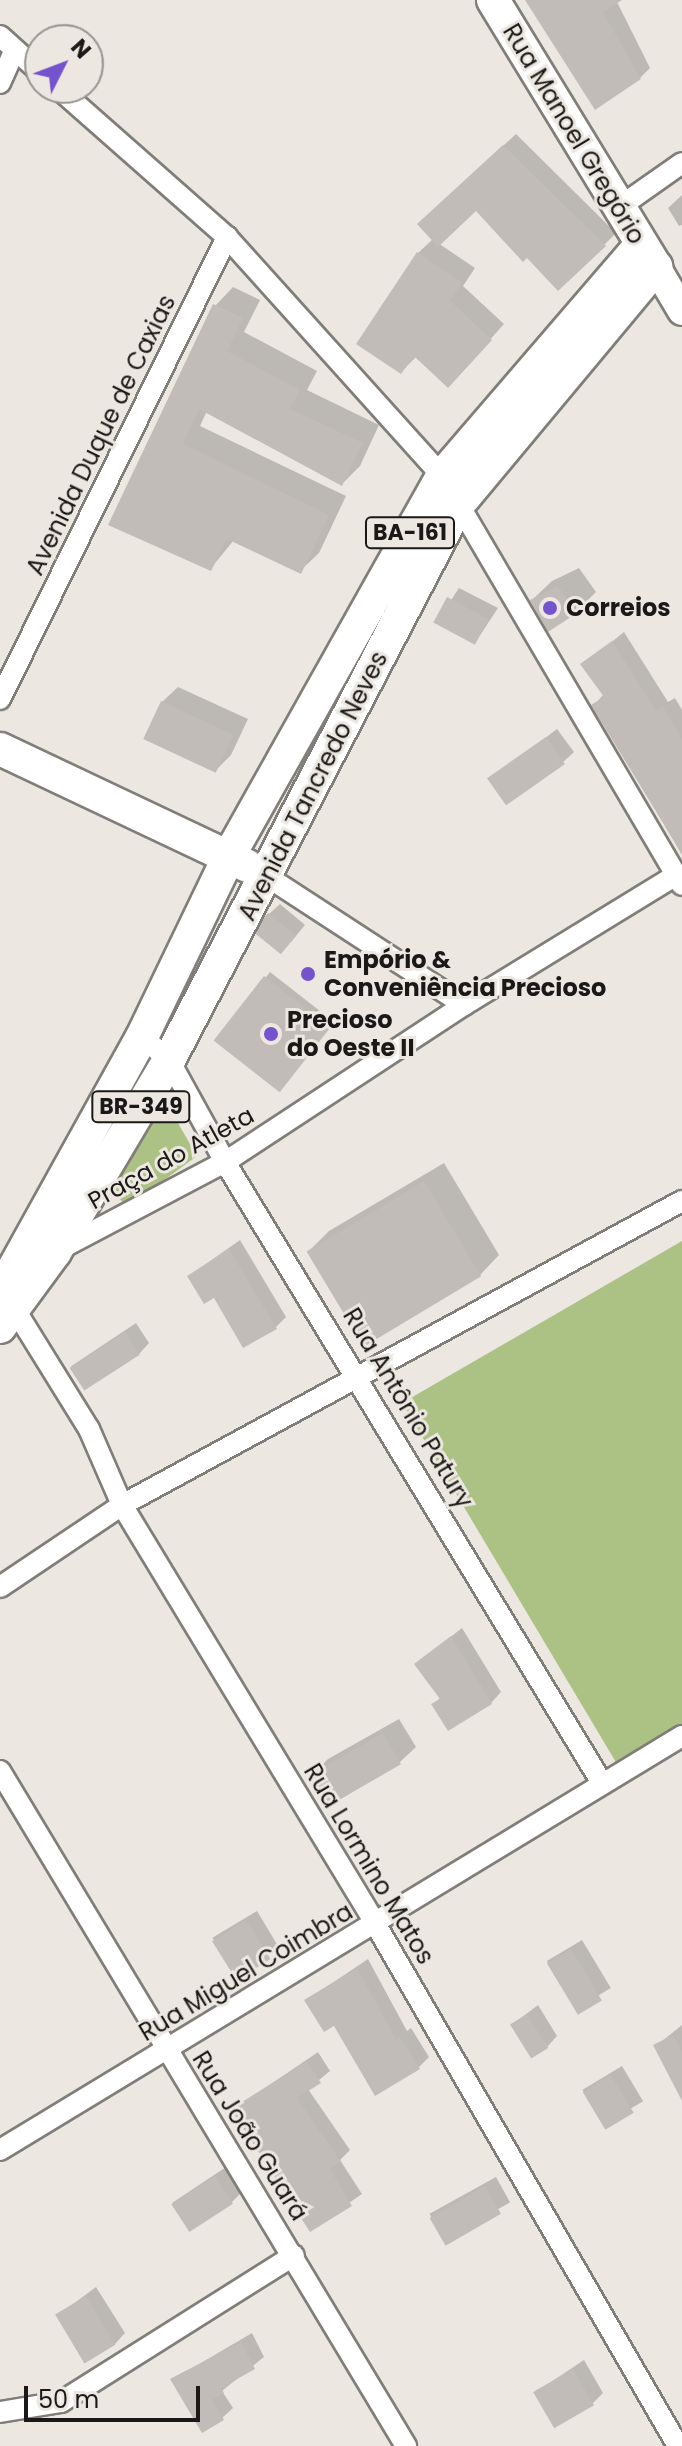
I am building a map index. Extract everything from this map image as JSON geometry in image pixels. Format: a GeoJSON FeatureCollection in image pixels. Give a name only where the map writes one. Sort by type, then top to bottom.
{"type":"FeatureCollection","features":[{"type":"Feature","properties":{"kind":"main road","name":"Rua Manoel Gregório"},"geometry":{"type":"LineString","coordinates":[[493,0],[648,256]]}},
{"type":"Feature","properties":{"kind":"main road","name":"Avenida Tancredo Neves"},"geometry":{"type":"LineString","coordinates":[[3,1301],[142,1037],[229,856],[442,476],[648,256]]}},
{"type":"Feature","properties":{"kind":"main road","name":"Avenida Tancredo Neves"},"geometry":{"type":"LineString","coordinates":[[3,1301],[55,1252],[169,1060],[268,877],[458,505],[648,256]]}},
{"type":"Feature","properties":{"kind":"main road"},"geometry":{"type":"LineString","coordinates":[[0,749],[268,877]]}},
{"type":"Feature","properties":{"kind":"street"},"geometry":{"type":"LineString","coordinates":[[8,43],[24,58]]}},
{"type":"Feature","properties":{"kind":"street"},"geometry":{"type":"LineString","coordinates":[[0,83],[8,43]]}},
{"type":"Feature","properties":{"kind":"street"},"geometry":{"type":"LineString","coordinates":[[76,104],[227,237],[442,476],[679,880]]}},
{"type":"Feature","properties":{"kind":"street"},"geometry":{"type":"LineString","coordinates":[[618,208],[682,163]]}},
{"type":"Feature","properties":{"kind":"street","name":"Avenida Duque de Caxias"},"geometry":{"type":"LineString","coordinates":[[0,699],[227,237]]}},
{"type":"Feature","properties":{"kind":"street"},"geometry":{"type":"LineString","coordinates":[[648,256],[682,311]]}},
{"type":"Feature","properties":{"kind":"street"},"geometry":{"type":"LineString","coordinates":[[268,877],[464,1005]]}},
{"type":"Feature","properties":{"kind":"street","name":"Praça do Atleta"},"geometry":{"type":"LineString","coordinates":[[55,1252],[225,1162],[464,1005],[679,880]]}},
{"type":"Feature","properties":{"kind":"street"},"geometry":{"type":"LineString","coordinates":[[142,1037],[169,1060]]}},
{"type":"Feature","properties":{"kind":"street","name":"Rua Antônio Patury"},"geometry":{"type":"LineString","coordinates":[[169,1060],[225,1162],[359,1377],[602,1783]]}},
{"type":"Feature","properties":{"kind":"street"},"geometry":{"type":"LineString","coordinates":[[0,1587],[122,1505],[682,1201]]}},
{"type":"Feature","properties":{"kind":"street","name":"Rua Lormino Matos"},"geometry":{"type":"LineString","coordinates":[[3,1301],[89,1429],[122,1505],[376,1925],[678,2446]]}},
{"type":"Feature","properties":{"kind":"street","name":"Rua Miguel Coimbra"},"geometry":{"type":"LineString","coordinates":[[0,2150],[376,1925],[682,1736]]}},
{"type":"Feature","properties":{"kind":"street","name":"Rua João Guará"},"geometry":{"type":"LineString","coordinates":[[0,1771],[166,2049],[294,2255],[406,2446]]}},
{"type":"Feature","properties":{"kind":"street"},"geometry":{"type":"LineString","coordinates":[[0,2412],[61,2402],[294,2255]]}},
{"type":"Feature","properties":{"kind":"green space"},"geometry":{"type":"Polygon","coordinates":[[[167,1104],[197,1156],[127,1207],[109,1187],[158,1106],[167,1104]]]}},
{"type":"Feature","properties":{"kind":"green space"},"geometry":{"type":"Polygon","coordinates":[[[682,1241],[682,1726],[617,1764],[402,1403],[682,1241]]]}},
{"type":"Feature","properties":{"kind":"building"},"geometry":{"type":"Polygon","coordinates":[[[525,0],[622,0],[603,12],[641,79],[595,110],[525,0]]]}},
{"type":"Feature","properties":{"kind":"building"},"geometry":{"type":"Polygon","coordinates":[[[503,145],[606,246],[558,291],[527,258],[523,262],[476,211],[438,247],[417,224],[503,145]]]}},
{"type":"Feature","properties":{"kind":"building"},"geometry":{"type":"Polygon","coordinates":[[[417,252],[462,283],[450,301],[492,340],[448,388],[414,356],[401,374],[356,344],[417,252]]]}},
{"type":"Feature","properties":{"kind":"building"},"geometry":{"type":"Polygon","coordinates":[[[213,304],[243,318],[227,351],[300,390],[290,409],[363,443],[342,486],[199,409],[183,444],[329,515],[301,574],[227,539],[211,571],[108,525],[213,304]]]}},
{"type":"Feature","properties":{"kind":"building","name":"Correios"},"geometry":{"type":"Polygon","coordinates":[[[558,586],[577,613],[548,632],[530,600],[558,586]]]}},
{"type":"Feature","properties":{"kind":"building"},"geometry":{"type":"Polygon","coordinates":[[[447,597],[488,619],[475,645],[433,623],[447,597]]]}},
{"type":"Feature","properties":{"kind":"building"},"geometry":{"type":"Polygon","coordinates":[[[612,641],[656,711],[663,707],[682,739],[682,854],[591,705],[604,697],[580,664],[612,641]]]}},
{"type":"Feature","properties":{"kind":"building"},"geometry":{"type":"Polygon","coordinates":[[[161,701],[234,735],[216,773],[143,739],[161,701]]]}},
{"type":"Feature","properties":{"kind":"building"},"geometry":{"type":"Polygon","coordinates":[[[546,737],[565,764],[506,805],[487,778],[546,737]]]}},
{"type":"Feature","properties":{"kind":"building"},"geometry":{"type":"Polygon","coordinates":[[[268,913],[296,936],[281,954],[253,932],[268,913]]]}},
{"type":"Feature","properties":{"kind":"building","name":"Precioso do Oeste II"},"geometry":{"type":"Polygon","coordinates":[[[264,976],[330,1028],[280,1092],[214,1041],[264,976]]]}},
{"type":"Feature","properties":{"kind":"building"},"geometry":{"type":"Polygon","coordinates":[[[424,1181],[481,1276],[364,1347],[307,1252],[424,1181]]]}},
{"type":"Feature","properties":{"kind":"building"},"geometry":{"type":"Polygon","coordinates":[[[229,1249],[277,1329],[243,1348],[214,1298],[204,1304],[187,1276],[229,1249]]]}},
{"type":"Feature","properties":{"kind":"building"},"geometry":{"type":"Polygon","coordinates":[[[125,1332],[140,1355],[84,1391],[70,1368],[125,1332]]]}},
{"type":"Feature","properties":{"kind":"building"},"geometry":{"type":"Polygon","coordinates":[[[451,1636],[492,1704],[448,1731],[431,1704],[440,1699],[414,1664],[451,1636]]]}},
{"type":"Feature","properties":{"kind":"building"},"geometry":{"type":"Polygon","coordinates":[[[383,1733],[401,1764],[328,1806],[310,1775],[383,1733]]]}},
{"type":"Feature","properties":{"kind":"building"},"geometry":{"type":"Polygon","coordinates":[[[246,1920],[270,1959],[236,1980],[212,1941],[246,1920]]]}},
{"type":"Feature","properties":{"kind":"building"},"geometry":{"type":"Polygon","coordinates":[[[571,1949],[602,2000],[578,2015],[547,1963],[571,1949]]]}},
{"type":"Feature","properties":{"kind":"building"},"geometry":{"type":"Polygon","coordinates":[[[357,1968],[396,2040],[400,2037],[420,2069],[375,2096],[334,2026],[324,2032],[304,2000],[357,1968]]]}},
{"type":"Feature","properties":{"kind":"building"},"geometry":{"type":"Polygon","coordinates":[[[527,2014],[548,2048],[531,2059],[510,2025],[527,2014]]]}},
{"type":"Feature","properties":{"kind":"building"},"geometry":{"type":"Polygon","coordinates":[[[673,2035],[682,2052],[682,2101],[653,2045],[673,2035]]]}},
{"type":"Feature","properties":{"kind":"building"},"geometry":{"type":"Polygon","coordinates":[[[307,2061],[321,2083],[297,2098],[341,2162],[330,2169],[352,2206],[310,2232],[231,2109],[307,2061]]]}},
{"type":"Feature","properties":{"kind":"building"},"geometry":{"type":"Polygon","coordinates":[[[611,2075],[634,2113],[605,2130],[583,2092],[611,2075]]]}},
{"type":"Feature","properties":{"kind":"building"},"geometry":{"type":"Polygon","coordinates":[[[215,2176],[233,2204],[189,2232],[171,2204],[215,2176]]]}},
{"type":"Feature","properties":{"kind":"building"},"geometry":{"type":"Polygon","coordinates":[[[485,2186],[501,2214],[446,2246],[430,2218],[485,2186]]]}},
{"type":"Feature","properties":{"kind":"building"},"geometry":{"type":"Polygon","coordinates":[[[86,2296],[115,2345],[84,2363],[55,2315],[86,2296]]]}},
{"type":"Feature","properties":{"kind":"building"},"geometry":{"type":"Polygon","coordinates":[[[241,2342],[255,2369],[221,2388],[224,2393],[212,2400],[224,2420],[202,2433],[170,2379],[241,2342]]]}},
{"type":"Feature","properties":{"kind":"building"},"geometry":{"type":"Polygon","coordinates":[[[573,2369],[594,2405],[554,2428],[533,2392],[573,2369]]]}},
{"type":"Feature","properties":{"kind":"place","name":"Correios"},"geometry":{"type":"Point","coordinates":[550,608]}},
{"type":"Feature","properties":{"kind":"place","name":"Empório & Conveniência Precioso"},"geometry":{"type":"Point","coordinates":[308,974]}},
{"type":"Feature","properties":{"kind":"place","name":"Precioso do Oeste II"},"geometry":{"type":"Point","coordinates":[271,1034]}}]}
